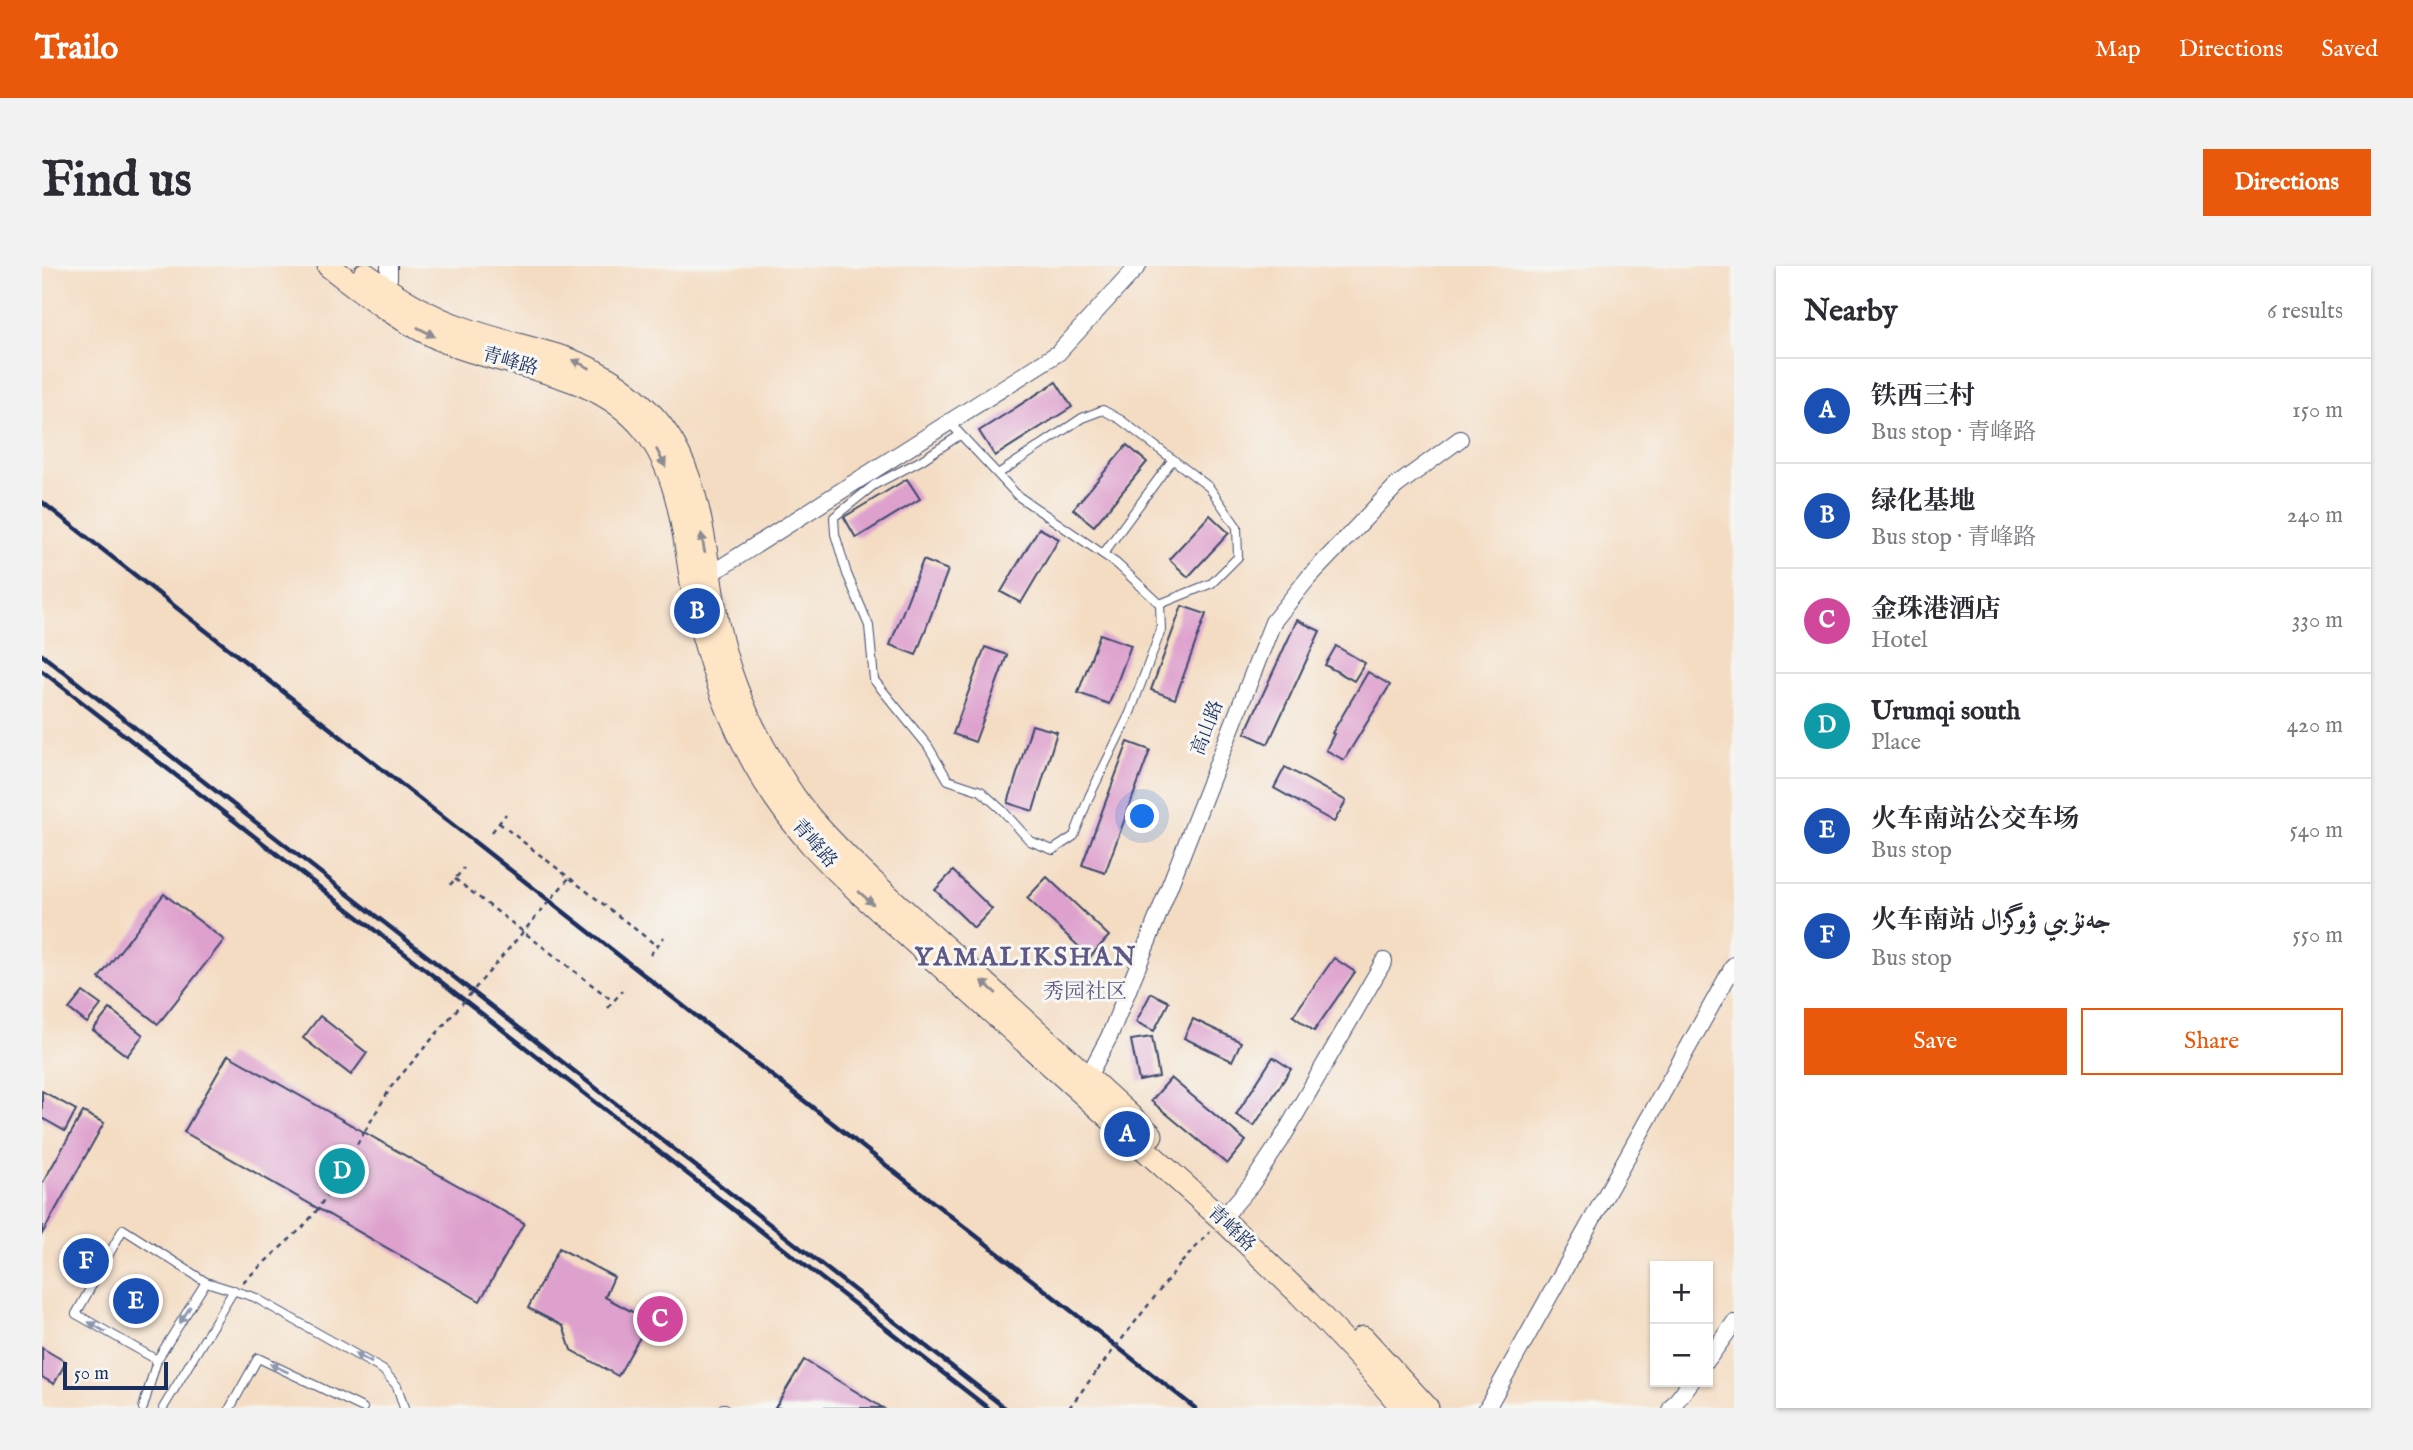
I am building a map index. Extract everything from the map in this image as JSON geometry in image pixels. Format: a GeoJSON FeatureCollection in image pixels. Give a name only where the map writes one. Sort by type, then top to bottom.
{"type":"FeatureCollection","features":[{"type":"Feature","properties":{"kind":"main road","name":"青峰路"},"geometry":{"type":"LineString","coordinates":[[329,266],[382,284],[426,332],[453,344],[581,383],[623,407],[644,429],[671,477],[680,512],[697,611],[712,671],[729,714],[772,793],[812,844],[861,894],[1084,1084]]}},
{"type":"Feature","properties":{"kind":"main road","name":"青峰路"},"geometry":{"type":"LineString","coordinates":[[354,266],[460,328],[569,359],[606,376],[628,392],[661,425],[674,443],[695,497],[718,629],[741,701],[763,746],[810,817],[870,879],[1084,1084],[1226,1214],[1320,1294],[1427,1408]]}},
{"type":"Feature","properties":{"kind":"main road","name":"青峰路"},"geometry":{"type":"LineString","coordinates":[[1226,1214],[1366,1364],[1403,1408]]}},
{"type":"Feature","properties":{"kind":"street"},"geometry":{"type":"LineString","coordinates":[[709,575],[954,428],[1058,353],[1138,266]]}},
{"type":"Feature","properties":{"kind":"street","name":"高山路"},"geometry":{"type":"LineString","coordinates":[[1084,1084],[1109,1037],[1273,622],[1309,577],[1396,486],[1460,439]]}},
{"type":"Feature","properties":{"kind":"street"},"geometry":{"type":"LineString","coordinates":[[1226,1214],[1251,1185],[1281,1140],[1384,961]]}},
{"type":"Feature","properties":{"kind":"street"},"geometry":{"type":"LineString","coordinates":[[1487,1408],[1734,965]]}},
{"type":"Feature","properties":{"kind":"street"},"geometry":{"type":"LineString","coordinates":[[1713,1352],[1734,1323]]}},
{"type":"Feature","properties":{"kind":"street"},"geometry":{"type":"LineString","coordinates":[[1671,1408],[1687,1387]]}},
{"type":"Feature","properties":{"kind":"lane"},"geometry":{"type":"LineString","coordinates":[[998,474],[1082,418],[1103,410],[1121,420],[1209,487],[1237,527],[1238,557],[1212,583],[1160,604]]}},
{"type":"Feature","properties":{"kind":"lane"},"geometry":{"type":"LineString","coordinates":[[954,428],[1018,496],[1116,563],[1160,604],[1161,630],[1130,713],[1089,797],[1074,836],[1053,850],[1030,841],[981,791],[948,780],[928,746],[874,680],[869,626],[847,574],[835,534],[834,517],[874,485],[920,461],[954,428]]}},
{"type":"Feature","properties":{"kind":"lane"},"geometry":{"type":"LineString","coordinates":[[1103,554],[1173,459]]}},
{"type":"Feature","properties":{"kind":"lane"},"geometry":{"type":"LineString","coordinates":[[156,1360],[76,1314],[123,1229],[206,1282],[254,1297],[383,1370],[397,1386],[404,1408]]}},
{"type":"Feature","properties":{"kind":"lane"},"geometry":{"type":"LineString","coordinates":[[143,1408],[156,1360],[206,1282]]}},
{"type":"Feature","properties":{"kind":"lane"},"geometry":{"type":"LineString","coordinates":[[163,1408],[234,1290]]}},
{"type":"Feature","properties":{"kind":"lane"},"geometry":{"type":"LineString","coordinates":[[230,1408],[258,1358],[357,1407]]}},
{"type":"Feature","properties":{"kind":"path"},"geometry":{"type":"LineString","coordinates":[[492,832],[506,814]]}},
{"type":"Feature","properties":{"kind":"path"},"geometry":{"type":"LineString","coordinates":[[499,823],[657,946]]}},
{"type":"Feature","properties":{"kind":"path"},"geometry":{"type":"LineString","coordinates":[[450,885],[464,868]]}},
{"type":"Feature","properties":{"kind":"path"},"geometry":{"type":"LineString","coordinates":[[234,1290],[303,1227],[318,1209],[391,1087],[569,878]]}},
{"type":"Feature","properties":{"kind":"path"},"geometry":{"type":"LineString","coordinates":[[455,879],[614,1001]]}},
{"type":"Feature","properties":{"kind":"path"},"geometry":{"type":"LineString","coordinates":[[650,955],[664,937]]}},
{"type":"Feature","properties":{"kind":"path"},"geometry":{"type":"LineString","coordinates":[[608,1008],[622,991]]}},
{"type":"Feature","properties":{"kind":"path"},"geometry":{"type":"LineString","coordinates":[[1069,1408],[1181,1263],[1226,1214]]}},
{"type":"Feature","properties":{"kind":"building"},"geometry":{"type":"Polygon","coordinates":[[[1056,382],[1072,407],[995,456],[979,431],[1056,382]]]}},
{"type":"Feature","properties":{"kind":"building"},"geometry":{"type":"Polygon","coordinates":[[[1127,445],[1147,462],[1094,526],[1073,509],[1127,445]]]}},
{"type":"Feature","properties":{"kind":"building"},"geometry":{"type":"Polygon","coordinates":[[[907,479],[920,499],[856,538],[844,517],[907,479]]]}},
{"type":"Feature","properties":{"kind":"building"},"geometry":{"type":"Polygon","coordinates":[[[1210,515],[1229,533],[1188,577],[1169,559],[1210,515]]]}},
{"type":"Feature","properties":{"kind":"building"},"geometry":{"type":"Polygon","coordinates":[[[1039,528],[1059,539],[1021,603],[1001,592],[1039,528]]]}},
{"type":"Feature","properties":{"kind":"building"},"geometry":{"type":"Polygon","coordinates":[[[923,560],[948,570],[916,655],[890,645],[923,560]]]}},
{"type":"Feature","properties":{"kind":"building"},"geometry":{"type":"Polygon","coordinates":[[[1182,606],[1206,614],[1175,699],[1151,690],[1182,606]]]}},
{"type":"Feature","properties":{"kind":"building"},"geometry":{"type":"Polygon","coordinates":[[[1297,620],[1320,631],[1268,744],[1245,733],[1297,620]]]}},
{"type":"Feature","properties":{"kind":"building"},"geometry":{"type":"Polygon","coordinates":[[[1100,634],[1131,645],[1109,704],[1078,693],[1100,634]]]}},
{"type":"Feature","properties":{"kind":"building"},"geometry":{"type":"Polygon","coordinates":[[[1336,646],[1365,663],[1354,681],[1325,665],[1336,646]]]}},
{"type":"Feature","properties":{"kind":"building"},"geometry":{"type":"Polygon","coordinates":[[[985,647],[1007,655],[975,742],[953,734],[985,647]]]}},
{"type":"Feature","properties":{"kind":"building"},"geometry":{"type":"Polygon","coordinates":[[[1368,672],[1390,685],[1344,760],[1326,750],[1334,734],[1332,733],[1368,672]]]}},
{"type":"Feature","properties":{"kind":"building"},"geometry":{"type":"Polygon","coordinates":[[[1032,725],[1057,732],[1033,811],[1008,803],[1032,725]]]}},
{"type":"Feature","properties":{"kind":"building"},"geometry":{"type":"Polygon","coordinates":[[[1128,742],[1150,750],[1105,873],[1082,865],[1128,742]]]}},
{"type":"Feature","properties":{"kind":"building"},"geometry":{"type":"Polygon","coordinates":[[[1285,767],[1346,801],[1334,822],[1274,788],[1285,767]]]}},
{"type":"Feature","properties":{"kind":"building"},"geometry":{"type":"Polygon","coordinates":[[[953,871],[992,909],[974,928],[935,890],[953,871]]]}},
{"type":"Feature","properties":{"kind":"building"},"geometry":{"type":"Polygon","coordinates":[[[1047,877],[1109,936],[1090,957],[1027,898],[1047,877]]]}},
{"type":"Feature","properties":{"kind":"building"},"geometry":{"type":"Polygon","coordinates":[[[164,894],[224,940],[158,1024],[99,978],[164,894]]]}},
{"type":"Feature","properties":{"kind":"building"},"geometry":{"type":"Polygon","coordinates":[[[1334,958],[1355,972],[1314,1031],[1293,1016],[1334,958]]]}},
{"type":"Feature","properties":{"kind":"building"},"geometry":{"type":"Polygon","coordinates":[[[83,992],[101,1005],[87,1023],[69,1009],[83,992]]]}},
{"type":"Feature","properties":{"kind":"building"},"geometry":{"type":"Polygon","coordinates":[[[1151,993],[1169,1002],[1154,1031],[1136,1022],[1151,993]]]}},
{"type":"Feature","properties":{"kind":"building"},"geometry":{"type":"Polygon","coordinates":[[[110,1009],[143,1035],[127,1056],[93,1030],[110,1009]]]}},
{"type":"Feature","properties":{"kind":"building"},"geometry":{"type":"Polygon","coordinates":[[[320,1016],[367,1053],[351,1075],[303,1038],[320,1016]]]}},
{"type":"Feature","properties":{"kind":"building"},"geometry":{"type":"Polygon","coordinates":[[[1193,1019],[1241,1042],[1232,1061],[1184,1038],[1193,1019]]]}},
{"type":"Feature","properties":{"kind":"building"},"geometry":{"type":"Polygon","coordinates":[[[1152,1037],[1159,1077],[1139,1081],[1131,1040],[1152,1037]]]}},
{"type":"Feature","properties":{"kind":"building"},"geometry":{"type":"Polygon","coordinates":[[[228,1055],[524,1223],[480,1301],[184,1132],[228,1055]]]}},
{"type":"Feature","properties":{"kind":"building"},"geometry":{"type":"Polygon","coordinates":[[[1273,1057],[1291,1069],[1254,1126],[1236,1115],[1273,1057]]]}},
{"type":"Feature","properties":{"kind":"building"},"geometry":{"type":"Polygon","coordinates":[[[1171,1078],[1246,1141],[1227,1164],[1151,1101],[1171,1078]]]}},
{"type":"Feature","properties":{"kind":"building"},"geometry":{"type":"Polygon","coordinates":[[[42,1091],[76,1110],[65,1131],[42,1118],[42,1091]]]}},
{"type":"Feature","properties":{"kind":"building"},"geometry":{"type":"Polygon","coordinates":[[[83,1112],[104,1123],[42,1234],[42,1184],[83,1112]]]}},
{"type":"Feature","properties":{"kind":"building"},"geometry":{"type":"Polygon","coordinates":[[[559,1248],[614,1277],[605,1297],[649,1321],[618,1376],[571,1350],[563,1326],[528,1308],[559,1248]]]}},
{"type":"Feature","properties":{"kind":"building"},"geometry":{"type":"Polygon","coordinates":[[[42,1348],[66,1362],[54,1384],[42,1377],[42,1348]]]}},
{"type":"Feature","properties":{"kind":"building"},"geometry":{"type":"Polygon","coordinates":[[[804,1360],[883,1408],[775,1408],[804,1360]]]}},
{"type":"Feature","properties":{"kind":"railway"},"geometry":{"type":"LineString","coordinates":[[42,502],[1195,1408]]}},
{"type":"Feature","properties":{"kind":"railway"},"geometry":{"type":"LineString","coordinates":[[42,655],[1005,1408]]}},
{"type":"Feature","properties":{"kind":"railway"},"geometry":{"type":"LineString","coordinates":[[42,671],[988,1408]]}},
{"type":"Feature","properties":{"kind":"place","name":"绿化基地"},"geometry":{"type":"Point","coordinates":[697,611]}},
{"type":"Feature","properties":{"kind":"place","name":"铁西三村"},"geometry":{"type":"Point","coordinates":[1127,1134]}},
{"type":"Feature","properties":{"kind":"place","name":"Urumqi south"},"geometry":{"type":"Point","coordinates":[342,1171]}},
{"type":"Feature","properties":{"kind":"place","name":"火车南站 جەنۇبىي ۋوگزال"},"geometry":{"type":"Point","coordinates":[86,1261]}},
{"type":"Feature","properties":{"kind":"place","name":"火车南站公交车场"},"geometry":{"type":"Point","coordinates":[136,1301]}},
{"type":"Feature","properties":{"kind":"place","name":"金珠港酒店"},"geometry":{"type":"Point","coordinates":[660,1319]}},
{"type":"Feature","properties":{"kind":"district","name":"YAMALIKSHAN"},"geometry":{"type":"Point","coordinates":[1026,957]}},
{"type":"Feature","properties":{"kind":"district","name":"秀园社区"},"geometry":{"type":"Point","coordinates":[1085,992]}}]}
